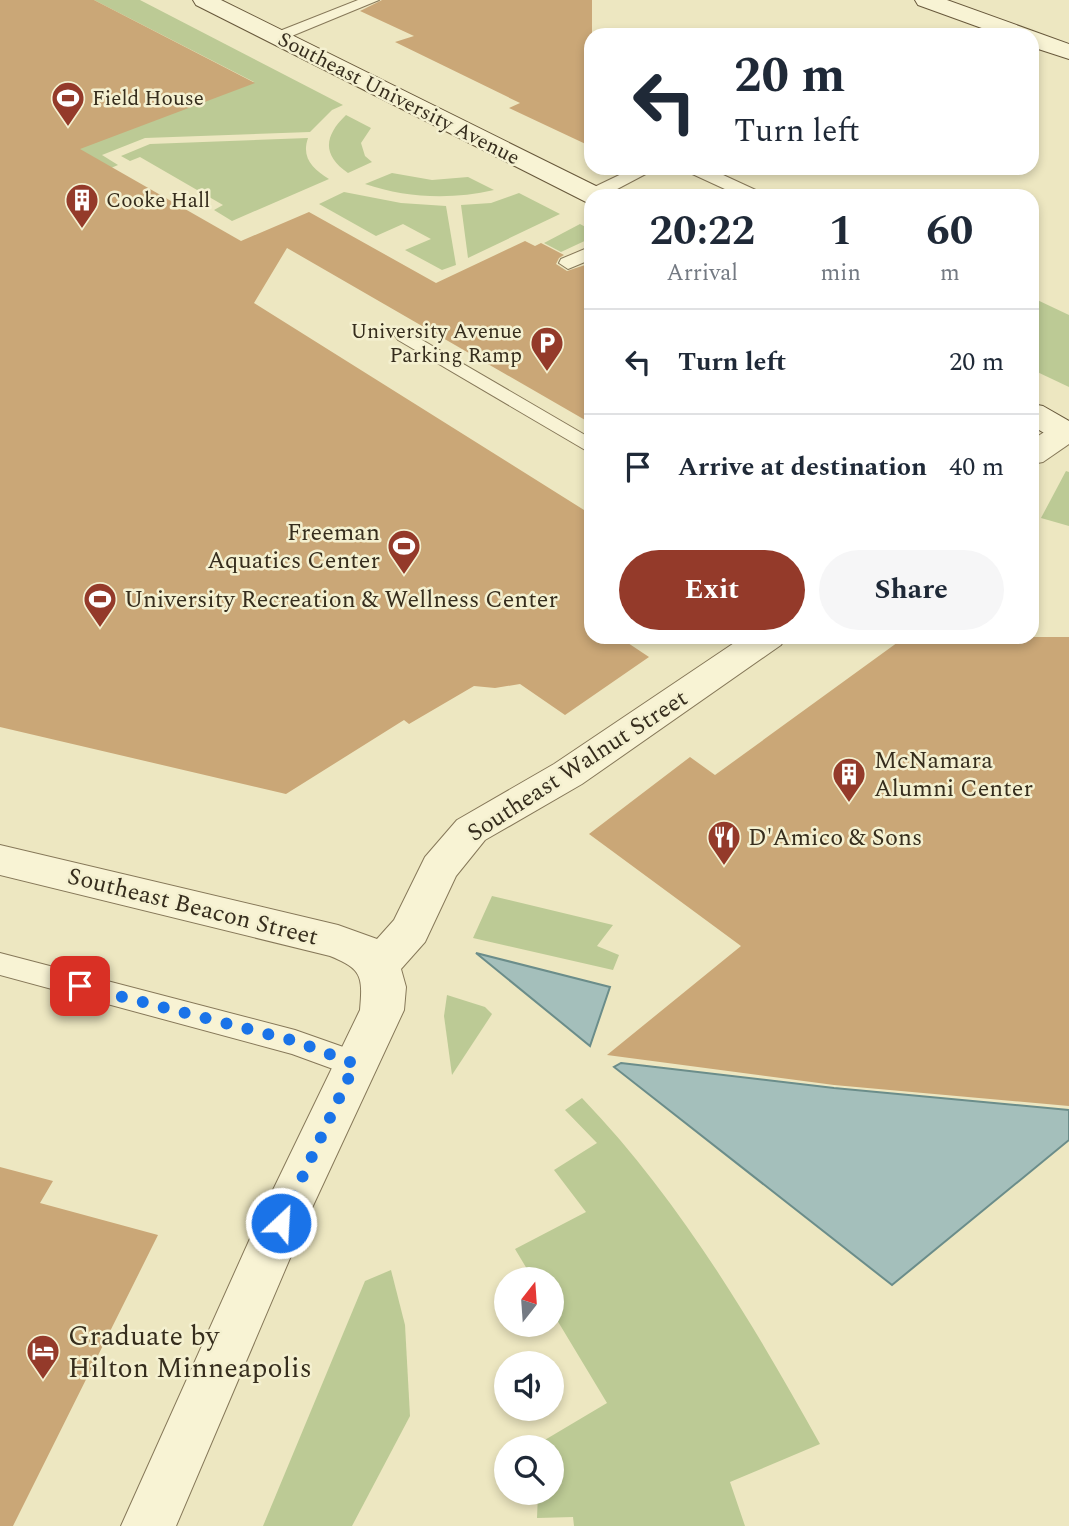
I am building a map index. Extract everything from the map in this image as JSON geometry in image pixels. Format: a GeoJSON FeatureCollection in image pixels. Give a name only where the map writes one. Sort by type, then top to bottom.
{"type":"FeatureCollection","features":[{"type":"Feature","properties":{"kind":"street","name":"Southeast University Avenue"},"geometry":{"type":"LineString","coordinates":[[204,0],[584,190]]}},
{"type":"Feature","properties":{"kind":"street"},"geometry":{"type":"LineString","coordinates":[[926,0],[1004,28]]}},
{"type":"Feature","properties":{"kind":"street"},"geometry":{"type":"LineString","coordinates":[[1039,41],[1069,52]]}},
{"type":"Feature","properties":{"kind":"street"},"geometry":{"type":"LineString","coordinates":[[1039,444],[1051,425]]}},
{"type":"Feature","properties":{"kind":"street","name":"Southeast Walnut Street"},"geometry":{"type":"LineString","coordinates":[[379,966],[410,930],[439,868],[471,830],[568,774],[758,644]]}},
{"type":"Feature","properties":{"kind":"street","name":"Southeast Beacon Street"},"geometry":{"type":"LineString","coordinates":[[0,860],[338,941],[365,952],[379,966]]}},
{"type":"Feature","properties":{"kind":"street"},"geometry":{"type":"LineString","coordinates":[[148,1526],[281,1223],[382,1010],[384,987],[379,966]]}},
{"type":"Feature","properties":{"kind":"lane"},"geometry":{"type":"LineString","coordinates":[[277,37],[372,0]]}},
{"type":"Feature","properties":{"kind":"lane"},"geometry":{"type":"LineString","coordinates":[[606,189],[634,175]]}},
{"type":"Feature","properties":{"kind":"lane"},"geometry":{"type":"LineString","coordinates":[[709,175],[739,189]]}},
{"type":"Feature","properties":{"kind":"lane"},"geometry":{"type":"LineString","coordinates":[[568,263],[584,255]]}},
{"type":"Feature","properties":{"kind":"lane"},"geometry":{"type":"LineString","coordinates":[[405,336],[584,443]]}},
{"type":"Feature","properties":{"kind":"lane"},"geometry":{"type":"LineString","coordinates":[[0,964],[295,1041],[355,1064]]}},
{"type":"Feature","properties":{"kind":"green space"},"geometry":{"type":"Polygon","coordinates":[[[94,0],[140,0],[343,105],[332,110],[310,132],[145,138],[102,155],[118,165],[104,171],[17,172],[254,82],[94,0]]]}},
{"type":"Feature","properties":{"kind":"green space"},"geometry":{"type":"Polygon","coordinates":[[[346,115],[371,128],[361,143],[365,156],[372,162],[348,173],[334,159],[329,145],[333,130],[346,115]]]}},
{"type":"Feature","properties":{"kind":"green space"},"geometry":{"type":"Polygon","coordinates":[[[308,138],[307,157],[318,171],[329,179],[232,221],[214,210],[223,205],[140,157],[130,161],[121,156],[150,144],[308,138]]]}},
{"type":"Feature","properties":{"kind":"green space"},"geometry":{"type":"Polygon","coordinates":[[[392,173],[432,180],[468,177],[494,190],[429,196],[396,192],[365,184],[392,173]]]}},
{"type":"Feature","properties":{"kind":"green space"},"geometry":{"type":"Polygon","coordinates":[[[344,192],[401,203],[446,206],[456,265],[442,270],[405,250],[431,239],[403,224],[376,236],[319,204],[344,192]]]}},
{"type":"Feature","properties":{"kind":"green space"},"geometry":{"type":"Polygon","coordinates":[[[519,193],[560,214],[468,258],[461,205],[491,203],[519,193]]]}},
{"type":"Feature","properties":{"kind":"green space"},"geometry":{"type":"Polygon","coordinates":[[[580,224],[584,226],[584,241],[561,252],[544,243],[580,224]]]}},
{"type":"Feature","properties":{"kind":"green space"},"geometry":{"type":"Polygon","coordinates":[[[1039,301],[1069,315],[1069,387],[1039,373],[1039,301]]]}},
{"type":"Feature","properties":{"kind":"green space"},"geometry":{"type":"Polygon","coordinates":[[[1066,471],[1069,472],[1069,526],[1041,518],[1066,471]]]}},
{"type":"Feature","properties":{"kind":"green space"},"geometry":{"type":"Polygon","coordinates":[[[492,896],[613,925],[597,946],[619,955],[613,970],[473,938],[492,896]]]}},
{"type":"Feature","properties":{"kind":"green space"},"geometry":{"type":"Polygon","coordinates":[[[447,995],[485,1007],[492,1014],[452,1075],[444,1016],[447,995]]]}},
{"type":"Feature","properties":{"kind":"green space"},"geometry":{"type":"Polygon","coordinates":[[[582,1098],[651,1178],[712,1263],[820,1444],[730,1482],[745,1526],[574,1526],[573,1517],[537,1518],[538,1505],[564,1505],[564,1435],[553,1435],[607,1403],[564,1332],[564,1267],[526,1267],[515,1249],[586,1212],[554,1170],[597,1143],[565,1110],[582,1098]]]}},
{"type":"Feature","properties":{"kind":"green space"},"geometry":{"type":"Polygon","coordinates":[[[391,1270],[405,1325],[410,1416],[352,1526],[263,1526],[365,1281],[391,1270]]]}},
{"type":"Feature","properties":{"kind":"water"},"geometry":{"type":"Polygon","coordinates":[[[476,953],[610,987],[590,1046],[476,953]]]}},
{"type":"Feature","properties":{"kind":"water"},"geometry":{"type":"Polygon","coordinates":[[[621,1063],[834,1088],[1069,1110],[1069,1140],[892,1285],[614,1067],[621,1063]]]}},
{"type":"Feature","properties":{"kind":"building"},"geometry":{"type":"Polygon","coordinates":[[[0,0],[94,0],[255,83],[80,149],[241,241],[309,212],[436,283],[525,241],[535,246],[541,243],[564,255],[556,264],[567,271],[584,265],[584,419],[287,248],[254,303],[584,510],[584,644],[630,644],[649,657],[565,715],[520,684],[495,688],[474,686],[409,724],[404,720],[286,794],[0,727],[0,0]]]}},
{"type":"Feature","properties":{"kind":"building"},"geometry":{"type":"Polygon","coordinates":[[[382,0],[592,0],[592,28],[584,28],[584,143],[509,108],[520,103],[395,42],[414,36],[360,11],[382,0]]]}},
{"type":"Feature","properties":{"kind":"building","name":"McNamara Alumni Center"},"geometry":{"type":"Polygon","coordinates":[[[1039,637],[1069,637],[1069,1106],[834,1085],[607,1055],[741,946],[589,834],[690,757],[715,775],[895,644],[1039,644],[1039,637]]]}},
{"type":"Feature","properties":{"kind":"building","name":"Graduate by Hilton Minneapolis"},"geometry":{"type":"Polygon","coordinates":[[[0,1167],[53,1181],[40,1203],[158,1235],[13,1526],[0,1526],[0,1167]]]}},
{"type":"Feature","properties":{"kind":"place","name":"Field House"},"geometry":{"type":"Point","coordinates":[68,128]}},
{"type":"Feature","properties":{"kind":"place","name":"Cooke Hall"},"geometry":{"type":"Point","coordinates":[82,230]}},
{"type":"Feature","properties":{"kind":"place","name":"University Avenue Parking Ramp"},"geometry":{"type":"Point","coordinates":[547,373]}},
{"type":"Feature","properties":{"kind":"place","name":"Freeman Aquatics Center"},"geometry":{"type":"Point","coordinates":[404,576]}},
{"type":"Feature","properties":{"kind":"place","name":"University Recreation & Wellness Center"},"geometry":{"type":"Point","coordinates":[100,629]}},
{"type":"Feature","properties":{"kind":"place","name":"McNamara Alumni Center"},"geometry":{"type":"Point","coordinates":[849,804]}},
{"type":"Feature","properties":{"kind":"place","name":"D'Amico & Sons"},"geometry":{"type":"Point","coordinates":[724,867]}},
{"type":"Feature","properties":{"kind":"place","name":"Graduate by Hilton Minneapolis"},"geometry":{"type":"Point","coordinates":[43,1381]}},
{"type":"Feature","properties":{"kind":"route"},"geometry":{"type":"LineString","coordinates":[[80,986],[295,1041],[355,1064],[281,1223]]}}]}
